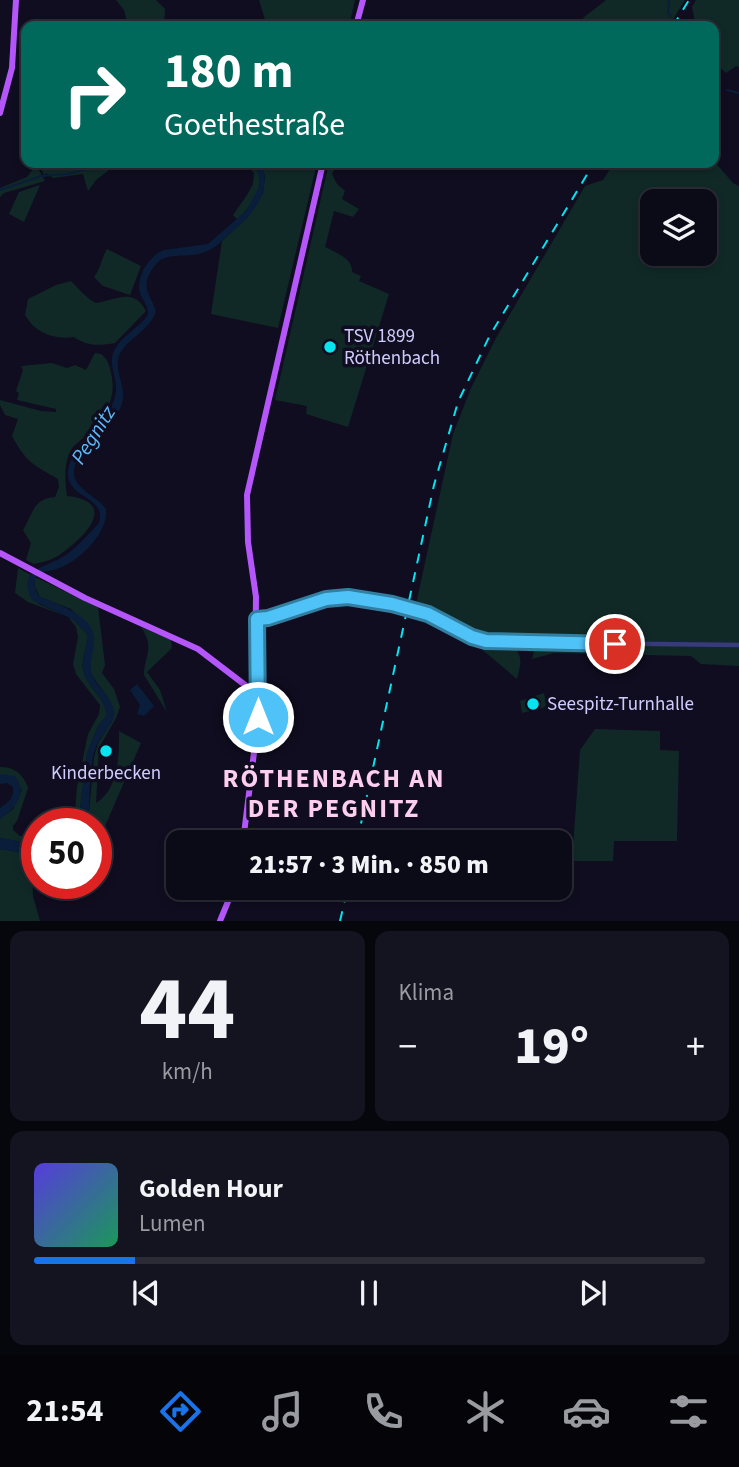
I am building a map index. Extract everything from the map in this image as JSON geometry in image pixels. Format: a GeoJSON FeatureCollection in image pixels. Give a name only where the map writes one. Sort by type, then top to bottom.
{"type":"FeatureCollection","features":[{"type":"Feature","properties":{"kind":"main road"},"geometry":{"type":"LineString","coordinates":[[0,113],[12,68],[16,0]]}},
{"type":"Feature","properties":{"kind":"main road"},"geometry":{"type":"LineString","coordinates":[[357,21],[363,0]]}},
{"type":"Feature","properties":{"kind":"main road"},"geometry":{"type":"LineString","coordinates":[[245,830],[256,744],[259,679],[259,628],[246,505],[255,452],[322,168]]}},
{"type":"Feature","properties":{"kind":"main road"},"geometry":{"type":"LineString","coordinates":[[0,553],[85,598],[198,649],[249,688],[257,687]]}},
{"type":"Feature","properties":{"kind":"main road"},"geometry":{"type":"LineString","coordinates":[[220,921],[229,900]]}},
{"type":"Feature","properties":{"kind":"street"},"geometry":{"type":"LineString","coordinates":[[257,622],[340,596],[417,611],[486,641],[737,645]]}},
{"type":"Feature","properties":{"kind":"green space"},"geometry":{"type":"Polygon","coordinates":[[[116,0],[156,0],[165,9],[164,21],[127,21],[124,10],[116,0]]]}},
{"type":"Feature","properties":{"kind":"green space"},"geometry":{"type":"Polygon","coordinates":[[[259,0],[355,0],[350,21],[265,21],[259,0]]]}},
{"type":"Feature","properties":{"kind":"green space"},"geometry":{"type":"Polygon","coordinates":[[[606,0],[685,0],[672,21],[585,21],[583,18],[606,0]]]}},
{"type":"Feature","properties":{"kind":"green space"},"geometry":{"type":"Polygon","coordinates":[[[696,0],[739,0],[739,67],[736,66],[726,73],[719,67],[719,21],[695,21],[692,7],[696,0]]]}},
{"type":"Feature","properties":{"kind":"green space"},"geometry":{"type":"Polygon","coordinates":[[[719,167],[739,186],[739,666],[701,664],[691,656],[554,653],[532,659],[537,640],[480,635],[437,611],[416,604],[453,434],[471,388],[496,338],[585,186],[603,180],[611,168],[719,167]]]}},
{"type":"Feature","properties":{"kind":"green space"},"geometry":{"type":"Polygon","coordinates":[[[34,168],[38,168],[45,181],[4,193],[0,197],[0,188],[27,177],[34,168]]]}},
{"type":"Feature","properties":{"kind":"green space"},"geometry":{"type":"Polygon","coordinates":[[[41,168],[112,168],[96,180],[88,191],[83,174],[53,178],[46,173],[45,178],[41,168]]]}},
{"type":"Feature","properties":{"kind":"green space"},"geometry":{"type":"Polygon","coordinates":[[[250,168],[256,168],[260,178],[257,193],[249,207],[237,219],[233,215],[253,184],[254,173],[250,168]]]}},
{"type":"Feature","properties":{"kind":"green space"},"geometry":{"type":"Polygon","coordinates":[[[262,168],[316,168],[278,328],[211,314],[222,241],[248,217],[263,193],[265,176],[262,168]]]}},
{"type":"Feature","properties":{"kind":"green space","name":"TSV 1899 Röthenbach"},"geometry":{"type":"Polygon","coordinates":[[[328,168],[335,168],[332,174],[337,184],[345,191],[342,199],[359,209],[353,217],[334,211],[325,247],[350,263],[352,272],[361,276],[359,281],[389,294],[348,427],[306,414],[307,406],[275,400],[328,168]]]}},
{"type":"Feature","properties":{"kind":"green space"},"geometry":{"type":"Polygon","coordinates":[[[40,185],[24,222],[9,214],[19,192],[40,185]]]}},
{"type":"Feature","properties":{"kind":"green space"},"geometry":{"type":"Polygon","coordinates":[[[107,249],[141,266],[130,295],[103,286],[94,277],[107,249]]]}},
{"type":"Feature","properties":{"kind":"green space"},"geometry":{"type":"Polygon","coordinates":[[[71,281],[96,303],[130,297],[136,299],[146,311],[115,343],[93,344],[74,337],[52,336],[40,331],[25,315],[28,299],[56,285],[71,281]]]}},
{"type":"Feature","properties":{"kind":"green space"},"geometry":{"type":"Polygon","coordinates":[[[95,353],[101,354],[109,364],[112,395],[102,417],[73,447],[66,465],[65,477],[67,496],[84,500],[92,506],[92,523],[66,550],[53,558],[34,564],[26,560],[31,543],[23,530],[38,503],[55,497],[59,487],[58,479],[26,458],[12,436],[18,419],[5,415],[0,400],[41,411],[56,412],[56,409],[17,400],[19,393],[16,391],[23,370],[21,366],[52,363],[67,368],[75,365],[86,370],[95,353]]]}},
{"type":"Feature","properties":{"kind":"green space"},"geometry":{"type":"Polygon","coordinates":[[[18,568],[31,575],[29,577],[39,604],[65,616],[28,602],[15,593],[18,568]]]}},
{"type":"Feature","properties":{"kind":"green space"},"geometry":{"type":"Polygon","coordinates":[[[35,577],[98,607],[105,665],[102,673],[114,689],[120,707],[99,748],[96,803],[104,797],[113,781],[118,761],[119,731],[141,743],[112,810],[89,808],[94,757],[98,743],[113,719],[109,699],[89,667],[93,632],[71,609],[40,597],[35,587],[35,577]]]}},
{"type":"Feature","properties":{"kind":"green space"},"geometry":{"type":"Polygon","coordinates":[[[68,617],[87,634],[83,669],[107,715],[98,726],[87,753],[80,808],[75,808],[77,787],[88,734],[99,714],[100,705],[76,674],[73,664],[78,637],[76,627],[68,617]]]}},
{"type":"Feature","properties":{"kind":"green space"},"geometry":{"type":"Polygon","coordinates":[[[141,627],[171,640],[172,648],[147,672],[160,690],[167,712],[144,675],[148,640],[141,627]]]}},
{"type":"Feature","properties":{"kind":"green space"},"geometry":{"type":"Polygon","coordinates":[[[481,644],[514,647],[520,659],[517,679],[479,647],[481,644]]]}},
{"type":"Feature","properties":{"kind":"green space","name":"Seespitz-Turnhalle"},"geometry":{"type":"Polygon","coordinates":[[[544,693],[547,707],[522,713],[520,701],[544,693]]]}},
{"type":"Feature","properties":{"kind":"green space"},"geometry":{"type":"Polygon","coordinates":[[[595,729],[660,731],[660,750],[679,751],[677,841],[614,841],[613,861],[572,861],[580,750],[595,729]]]}},
{"type":"Feature","properties":{"kind":"green space"},"geometry":{"type":"Polygon","coordinates":[[[0,767],[14,770],[21,775],[28,788],[13,826],[13,830],[21,836],[21,842],[0,838],[0,819],[13,809],[22,790],[0,774],[0,767]]]}},
{"type":"Feature","properties":{"kind":"green space"},"geometry":{"type":"Polygon","coordinates":[[[0,849],[21,852],[21,899],[34,899],[40,921],[0,921],[0,849]]]}},
{"type":"Feature","properties":{"kind":"water","name":"Pegnitz"},"geometry":{"type":"Polygon","coordinates":[[[255,168],[262,168],[264,174],[262,194],[251,213],[220,243],[200,254],[167,257],[155,265],[151,272],[147,289],[156,312],[148,325],[119,356],[118,367],[123,394],[121,406],[104,432],[77,460],[75,467],[74,474],[78,484],[106,509],[104,525],[94,541],[73,561],[63,567],[39,573],[35,579],[35,588],[40,597],[75,613],[90,626],[94,643],[92,674],[111,701],[114,711],[111,723],[94,753],[89,808],[80,808],[87,753],[98,726],[107,715],[106,709],[83,669],[87,634],[74,620],[32,600],[27,581],[36,570],[70,551],[99,523],[98,507],[70,482],[69,466],[76,452],[98,426],[113,402],[116,385],[112,359],[115,349],[148,314],[139,287],[145,267],[164,250],[208,244],[246,211],[260,185],[255,168]]]}},
{"type":"Feature","properties":{"kind":"water"},"geometry":{"type":"Polygon","coordinates":[[[137,684],[154,706],[144,716],[137,714],[140,705],[130,690],[137,684]]]}},
{"type":"Feature","properties":{"kind":"water"},"geometry":{"type":"Polygon","coordinates":[[[0,774],[15,776],[21,789],[15,805],[0,819],[0,808],[10,799],[13,787],[7,783],[0,784],[0,774]]]}},
{"type":"Feature","properties":{"kind":"water"},"geometry":{"type":"Polygon","coordinates":[[[0,838],[21,842],[21,852],[0,849],[0,838]]]}},
{"type":"Feature","properties":{"kind":"waterway"},"geometry":{"type":"LineString","coordinates":[[669,0],[668,13],[671,16]]}},
{"type":"Feature","properties":{"kind":"waterway"},"geometry":{"type":"LineString","coordinates":[[727,90],[739,93]]}},
{"type":"Feature","properties":{"kind":"waterway"},"geometry":{"type":"LineString","coordinates":[[0,190],[41,176],[68,174],[91,168]]}},
{"type":"Feature","properties":{"kind":"railway"},"geometry":{"type":"LineString","coordinates":[[676,21],[689,0]]}},
{"type":"Feature","properties":{"kind":"railway"},"geometry":{"type":"LineString","coordinates":[[360,830],[434,485],[458,402],[489,337],[591,168]]}},
{"type":"Feature","properties":{"kind":"railway"},"geometry":{"type":"LineString","coordinates":[[340,921],[345,900]]}},
{"type":"Feature","properties":{"kind":"place","name":"TSV 1899 Röthenbach"},"geometry":{"type":"Point","coordinates":[330,347]}},
{"type":"Feature","properties":{"kind":"place","name":"Seespitz-Turnhalle"},"geometry":{"type":"Point","coordinates":[533,704]}},
{"type":"Feature","properties":{"kind":"place","name":"Kinderbecken"},"geometry":{"type":"Point","coordinates":[106,751]}},
{"type":"Feature","properties":{"kind":"district","name":"RÖTHENBACH AN DER PEGNITZ"},"geometry":{"type":"Point","coordinates":[334,793]}},
{"type":"Feature","properties":{"kind":"route"},"geometry":{"type":"LineString","coordinates":[[258,717],[257,619],[340,596],[392,604],[428,614],[472,637],[486,641],[615,644]]}}]}
